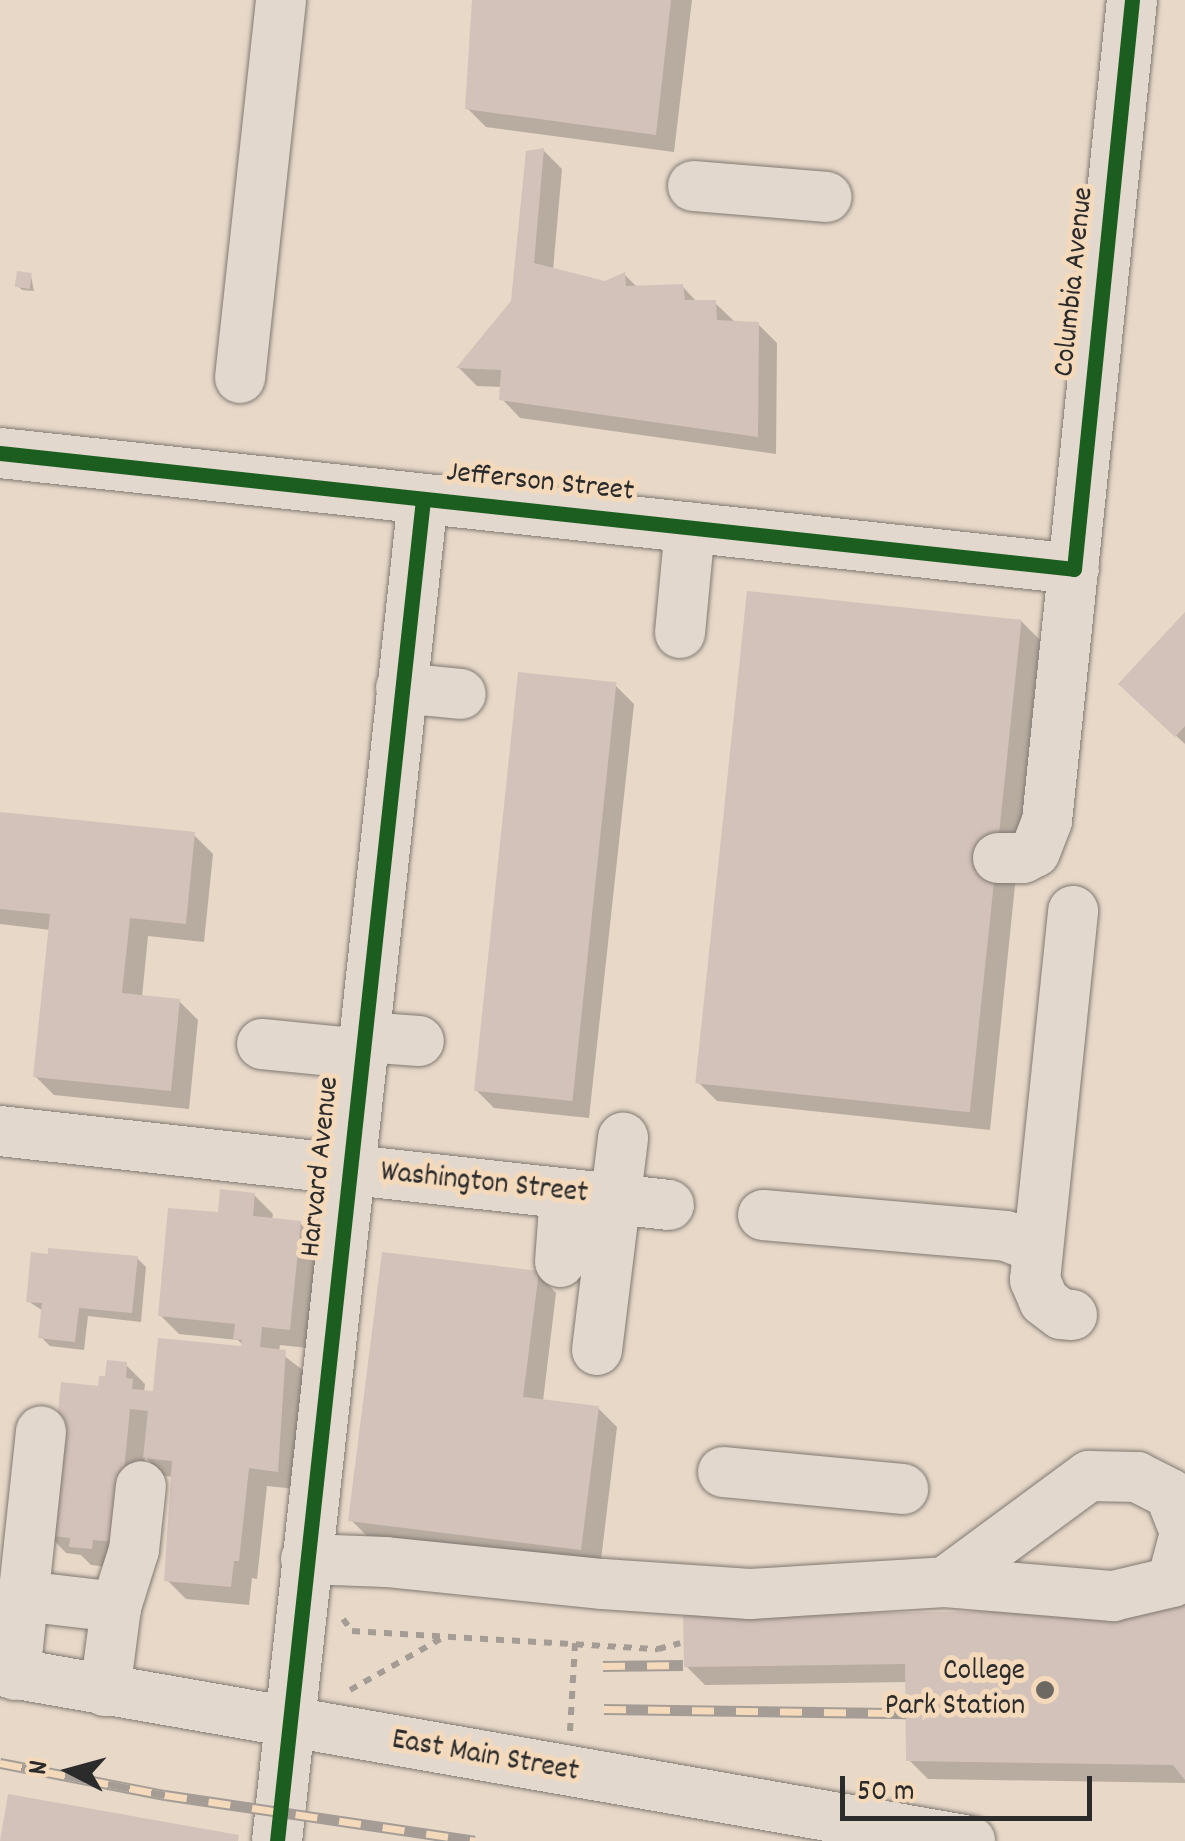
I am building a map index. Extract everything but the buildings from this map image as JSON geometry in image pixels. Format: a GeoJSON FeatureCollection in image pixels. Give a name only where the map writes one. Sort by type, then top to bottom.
{"type":"FeatureCollection","features":[{"type":"Feature","properties":{"kind":"street"},"geometry":{"type":"LineString","coordinates":[[240,378],[281,0]]}},
{"type":"Feature","properties":{"kind":"street","name":"Columbia Avenue"},"geometry":{"type":"LineString","coordinates":[[998,858],[1023,858],[1043,839],[1132,0]]}},
{"type":"Feature","properties":{"kind":"street"},"geometry":{"type":"LineString","coordinates":[[693,186],[827,197]]}},
{"type":"Feature","properties":{"kind":"street","name":"Jefferson Street"},"geometry":{"type":"LineString","coordinates":[[0,453],[1074,569]]}},
{"type":"Feature","properties":{"kind":"street","name":"Harvard Avenue"},"geometry":{"type":"LineString","coordinates":[[277,1841],[423,499]]}},
{"type":"Feature","properties":{"kind":"street"},"geometry":{"type":"LineString","coordinates":[[680,633],[690,527]]}},
{"type":"Feature","properties":{"kind":"street"},"geometry":{"type":"LineString","coordinates":[[401,688],[461,694]]}},
{"type":"Feature","properties":{"kind":"street"},"geometry":{"type":"LineString","coordinates":[[1072,1315],[1061,1314],[1044,1302],[1035,1280],[1073,912]]}},
{"type":"Feature","properties":{"kind":"street"},"geometry":{"type":"LineString","coordinates":[[262,1044],[363,1045],[419,1040]]}},
{"type":"Feature","properties":{"kind":"street","name":"Washington Street"},"geometry":{"type":"LineString","coordinates":[[0,1131],[254,1137],[418,1197],[565,1194],[669,1206]]}},
{"type":"Feature","properties":{"kind":"street"},"geometry":{"type":"LineString","coordinates":[[597,1350],[623,1138]]}},
{"type":"Feature","properties":{"kind":"street"},"geometry":{"type":"LineString","coordinates":[[560,1262],[565,1194]]}},
{"type":"Feature","properties":{"kind":"street"},"geometry":{"type":"LineString","coordinates":[[763,1215],[926,1245],[1006,1236],[1038,1248]]}},
{"type":"Feature","properties":{"kind":"street"},"geometry":{"type":"LineString","coordinates":[[7,1673],[24,1596],[41,1431]]}},
{"type":"Feature","properties":{"kind":"street"},"geometry":{"type":"LineString","coordinates":[[723,1472],[904,1489]]}},
{"type":"Feature","properties":{"kind":"street"},"geometry":{"type":"LineString","coordinates":[[306,1559],[386,1562],[750,1594],[945,1582],[1113,1596],[1172,1582],[1185,1532],[1170,1494],[1137,1477],[1089,1476],[945,1582]]}},
{"type":"Feature","properties":{"kind":"street"},"geometry":{"type":"LineString","coordinates":[[105,1691],[116,1607],[134,1550],[141,1486]]}},
{"type":"Feature","properties":{"kind":"street"},"geometry":{"type":"LineString","coordinates":[[24,1596],[116,1607]]}},
{"type":"Feature","properties":{"kind":"street","name":"East Main Street"},"geometry":{"type":"LineString","coordinates":[[7,1673],[970,1841]]}},
{"type":"Feature","properties":{"kind":"path"},"geometry":{"type":"LineString","coordinates":[[334,1606],[352,1630],[658,1648],[680,1644]]}},
{"type":"Feature","properties":{"kind":"path"},"geometry":{"type":"LineString","coordinates":[[345,1694],[448,1636]]}},
{"type":"Feature","properties":{"kind":"path"},"geometry":{"type":"LineString","coordinates":[[570,1734],[574,1643]]}},
{"type":"Feature","properties":{"kind":"railway"},"geometry":{"type":"LineString","coordinates":[[603,1666],[683,1665]]}},
{"type":"Feature","properties":{"kind":"railway"},"geometry":{"type":"LineString","coordinates":[[604,1709],[906,1713]]}},
{"type":"Feature","properties":{"kind":"railway"},"geometry":{"type":"LineString","coordinates":[[0,1763],[165,1795],[475,1841]]}},
{"type":"Feature","properties":{"kind":"cycle path"},"geometry":{"type":"LineString","coordinates":[[0,453],[1074,569],[1132,0]]}},
{"type":"Feature","properties":{"kind":"cycle path"},"geometry":{"type":"LineString","coordinates":[[277,1841],[423,499]]}},
{"type":"Feature","properties":{"kind":"place","name":"College Park Station"},"geometry":{"type":"Point","coordinates":[1045,1690]}}]}
